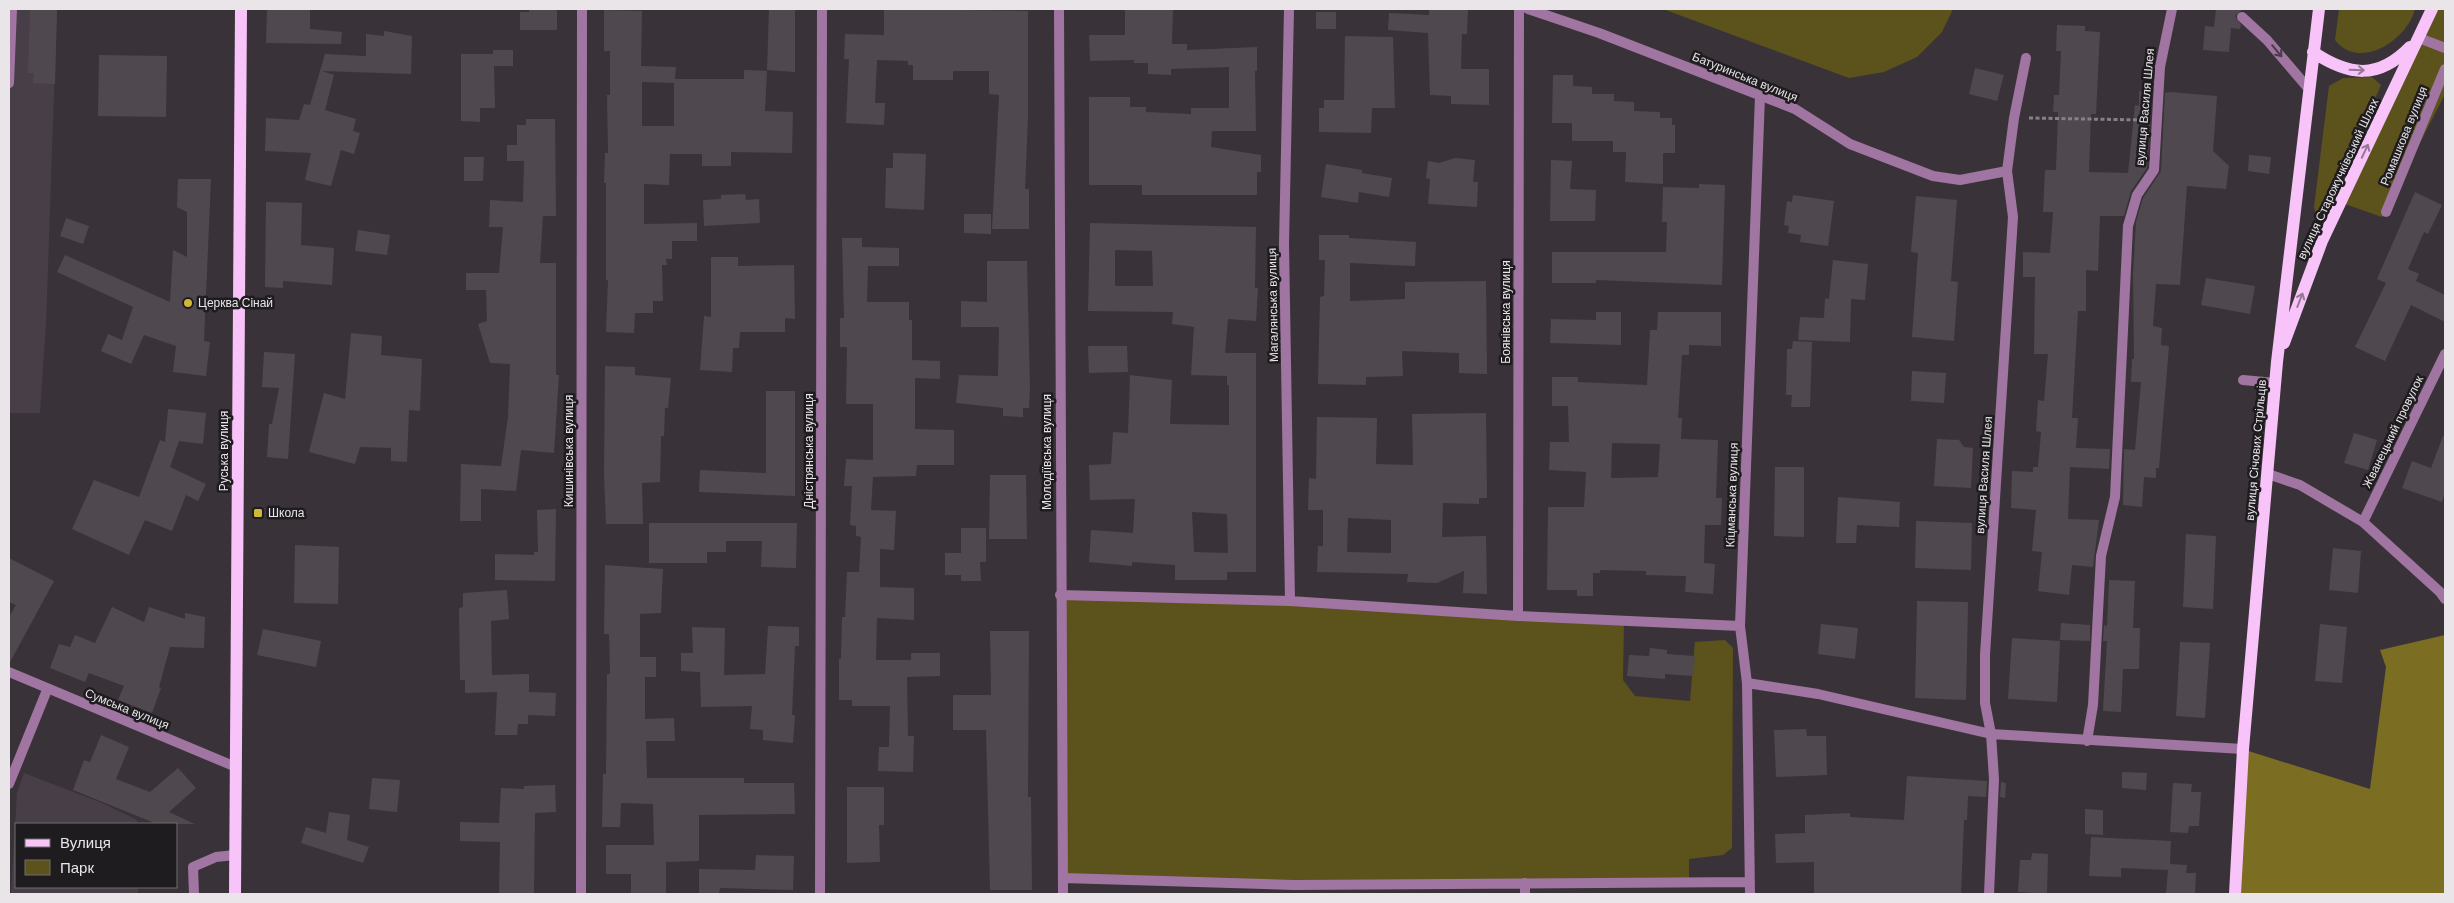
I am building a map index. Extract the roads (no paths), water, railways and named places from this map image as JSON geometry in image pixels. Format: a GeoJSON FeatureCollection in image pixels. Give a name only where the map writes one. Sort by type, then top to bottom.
{"type":"FeatureCollection","features":[{"type":"Feature","properties":{"kind":"main road","name":"Руська вулиця"},"geometry":{"type":"LineString","coordinates":[[235,894],[241,9]]}},
{"type":"Feature","properties":{"kind":"main road","name":"вулиця Січових Стрільців"},"geometry":{"type":"LineString","coordinates":[[2235,894],[2243,749],[2275,383],[2308,88],[2319,9]]}},
{"type":"Feature","properties":{"kind":"main road","name":"вулиця Старожучківський Шлях"},"geometry":{"type":"LineString","coordinates":[[2277,362],[2322,241],[2432,9]]}},
{"type":"Feature","properties":{"kind":"main road","name":"вулиця Старожучківський Шлях"},"geometry":{"type":"LineString","coordinates":[[2313,52],[2346,70],[2360,72],[2382,68],[2399,58],[2419,38]]}},
{"type":"Feature","properties":{"kind":"street"},"geometry":{"type":"LineString","coordinates":[[9,83],[12,9]]}},
{"type":"Feature","properties":{"kind":"street","name":"Кишинівська вулиця"},"geometry":{"type":"LineString","coordinates":[[581,894],[582,9]]}},
{"type":"Feature","properties":{"kind":"street","name":"Дністрянська вулиця"},"geometry":{"type":"LineString","coordinates":[[820,894],[822,9]]}},
{"type":"Feature","properties":{"kind":"street","name":"Молодіївська вулиця"},"geometry":{"type":"LineString","coordinates":[[1058,9],[1063,894]]}},
{"type":"Feature","properties":{"kind":"street","name":"Магалянська вулиця"},"geometry":{"type":"LineString","coordinates":[[1288,9],[1284,244],[1290,601]]}},
{"type":"Feature","properties":{"kind":"street","name":"Боянівська вулиця"},"geometry":{"type":"LineString","coordinates":[[1518,9],[1518,616]]}},
{"type":"Feature","properties":{"kind":"street","name":"Батуринська вулиця"},"geometry":{"type":"LineString","coordinates":[[1528,9],[1599,33],[1795,109],[1850,144],[1932,176],[1960,180],[2007,171]]}},
{"type":"Feature","properties":{"kind":"street","name":"вулиця Василя Шлея"},"geometry":{"type":"LineString","coordinates":[[2087,741],[2093,706],[2101,556],[2115,496],[2128,226],[2137,195],[2154,170],[2160,67],[2172,9]]}},
{"type":"Feature","properties":{"kind":"street"},"geometry":{"type":"LineString","coordinates":[[2242,17],[2267,40],[2308,88]]}},
{"type":"Feature","properties":{"kind":"street"},"geometry":{"type":"LineString","coordinates":[[2419,38],[2445,48]]}},
{"type":"Feature","properties":{"kind":"street","name":"вулиця Василя Шлея"},"geometry":{"type":"LineString","coordinates":[[1989,894],[1994,779],[1991,734],[1985,703],[1985,654],[2013,217],[2007,171],[2014,118],[2026,58]]}},
{"type":"Feature","properties":{"kind":"street","name":"Ромашкова вулиця"},"geometry":{"type":"LineString","coordinates":[[2386,212],[2445,69]]}},
{"type":"Feature","properties":{"kind":"street","name":"Кіцманська вулиця"},"geometry":{"type":"LineString","coordinates":[[1750,894],[1747,683],[1740,626],[1760,96]]}},
{"type":"Feature","properties":{"kind":"street","name":"Жванецький провулок"},"geometry":{"type":"LineString","coordinates":[[2364,522],[2445,354]]}},
{"type":"Feature","properties":{"kind":"street"},"geometry":{"type":"LineString","coordinates":[[2243,380],[2275,383]]}},
{"type":"Feature","properties":{"kind":"street"},"geometry":{"type":"LineString","coordinates":[[2268,474],[2300,484],[2364,522],[2440,592],[2445,599]]}},
{"type":"Feature","properties":{"kind":"street"},"geometry":{"type":"LineString","coordinates":[[1060,595],[1290,601],[1518,616],[1740,626]]}},
{"type":"Feature","properties":{"kind":"street","name":"Сумська вулиця"},"geometry":{"type":"LineString","coordinates":[[9,672],[47,690],[236,767]]}},
{"type":"Feature","properties":{"kind":"street"},"geometry":{"type":"LineString","coordinates":[[1747,683],[1818,694],[1991,734],[2087,741],[2216,745],[2243,749]]}},
{"type":"Feature","properties":{"kind":"street"},"geometry":{"type":"LineString","coordinates":[[9,784],[47,690]]}},
{"type":"Feature","properties":{"kind":"street"},"geometry":{"type":"LineString","coordinates":[[194,894],[194,866],[216,857],[235,855]]}},
{"type":"Feature","properties":{"kind":"street"},"geometry":{"type":"LineString","coordinates":[[1063,878],[1294,890],[1525,883],[1750,882]]}},
{"type":"Feature","properties":{"kind":"street"},"geometry":{"type":"LineString","coordinates":[[1525,883],[1525,894]]}},
{"type":"Feature","properties":{"kind":"place","name":"Церква Сінай"},"geometry":{"type":"Point","coordinates":[188,303]}},
{"type":"Feature","properties":{"kind":"place","name":"Школа"},"geometry":{"type":"Point","coordinates":[258,513]}}]}
